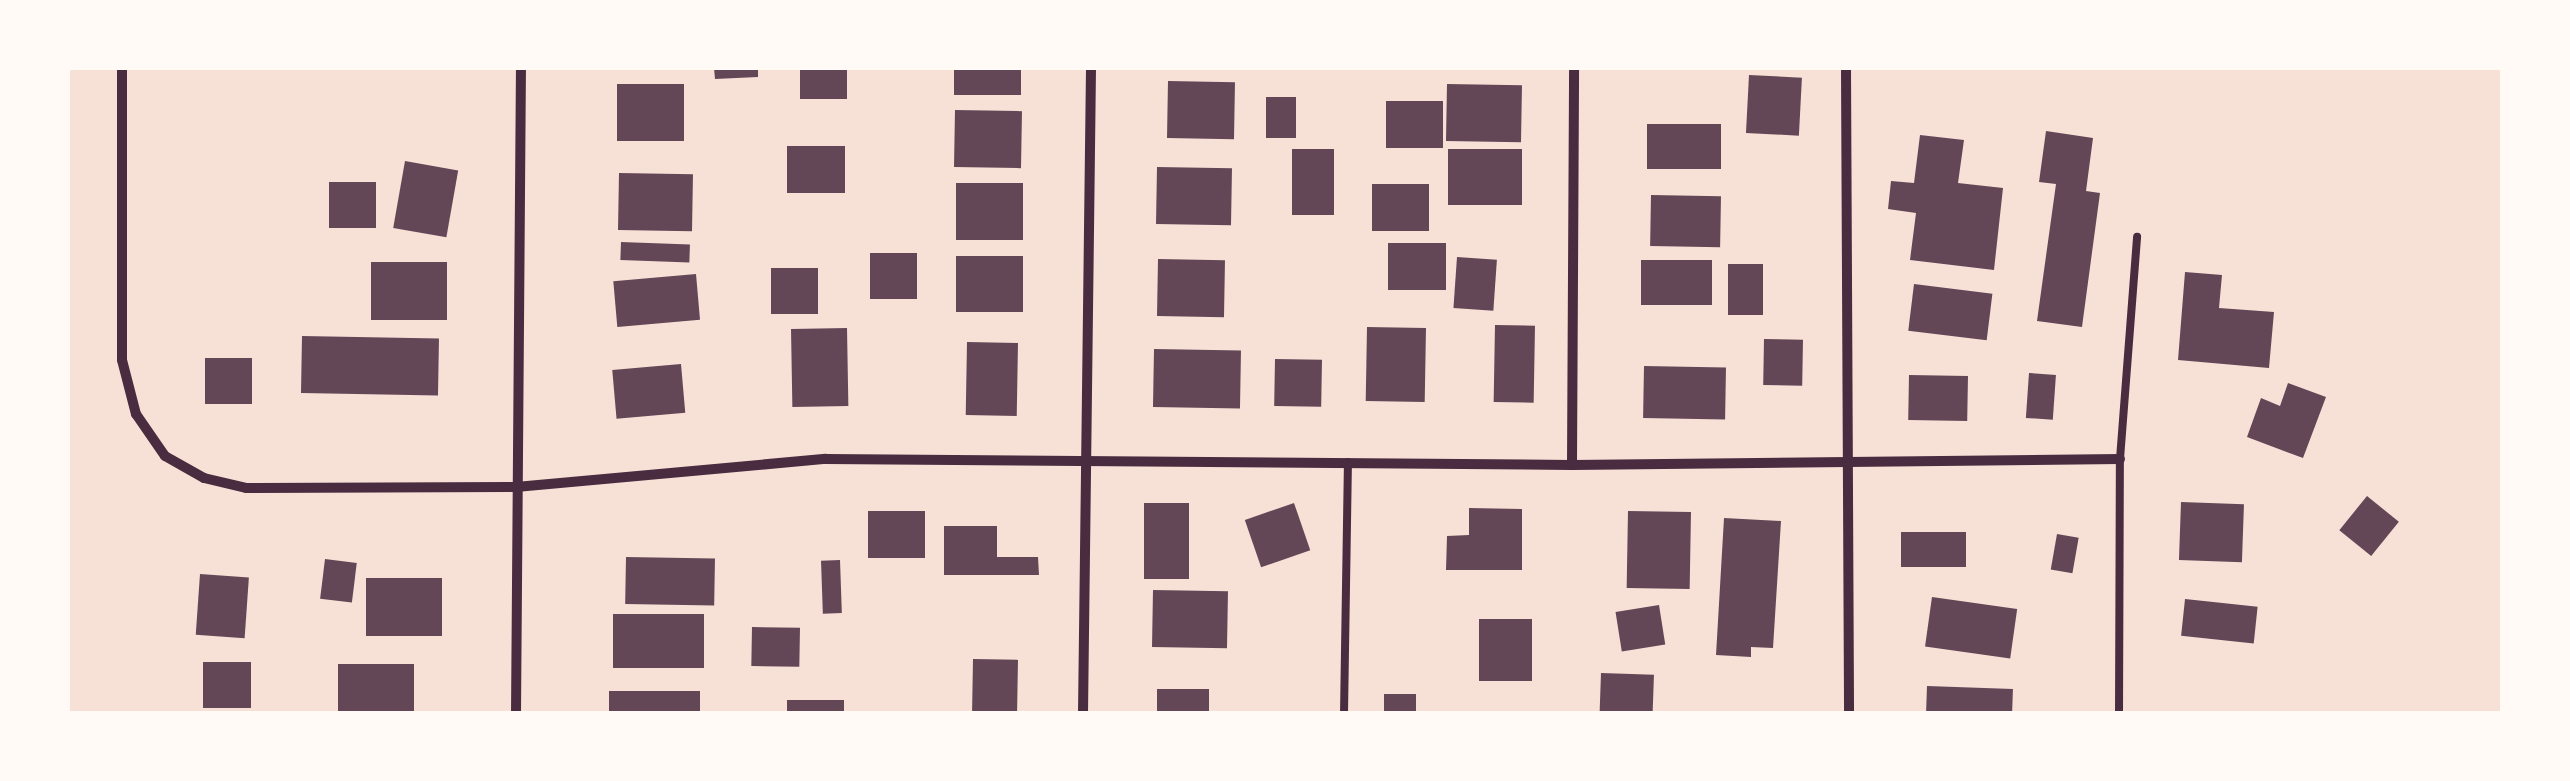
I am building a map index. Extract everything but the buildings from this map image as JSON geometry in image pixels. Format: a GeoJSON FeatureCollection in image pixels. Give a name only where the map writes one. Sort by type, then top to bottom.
{"type":"FeatureCollection","features":[{"type":"Feature","properties":{"kind":"street"},"geometry":{"type":"LineString","coordinates":[[122,68],[122,360],[136,414],[165,456],[204,478],[246,488],[516,486],[826,459],[1087,458],[1572,465],[2120,459]]}},
{"type":"Feature","properties":{"kind":"street"},"geometry":{"type":"LineString","coordinates":[[516,714],[521,68]]}},
{"type":"Feature","properties":{"kind":"street"},"geometry":{"type":"LineString","coordinates":[[1084,714],[1091,68]]}},
{"type":"Feature","properties":{"kind":"street"},"geometry":{"type":"LineString","coordinates":[[1572,465],[1574,68]]}},
{"type":"Feature","properties":{"kind":"street"},"geometry":{"type":"LineString","coordinates":[[1846,68],[1849,714]]}},
{"type":"Feature","properties":{"kind":"lane"},"geometry":{"type":"LineString","coordinates":[[2119,714],[2120,459],[2137,238]]}},
{"type":"Feature","properties":{"kind":"lane"},"geometry":{"type":"LineString","coordinates":[[1344,714],[1348,462]]}}]}
